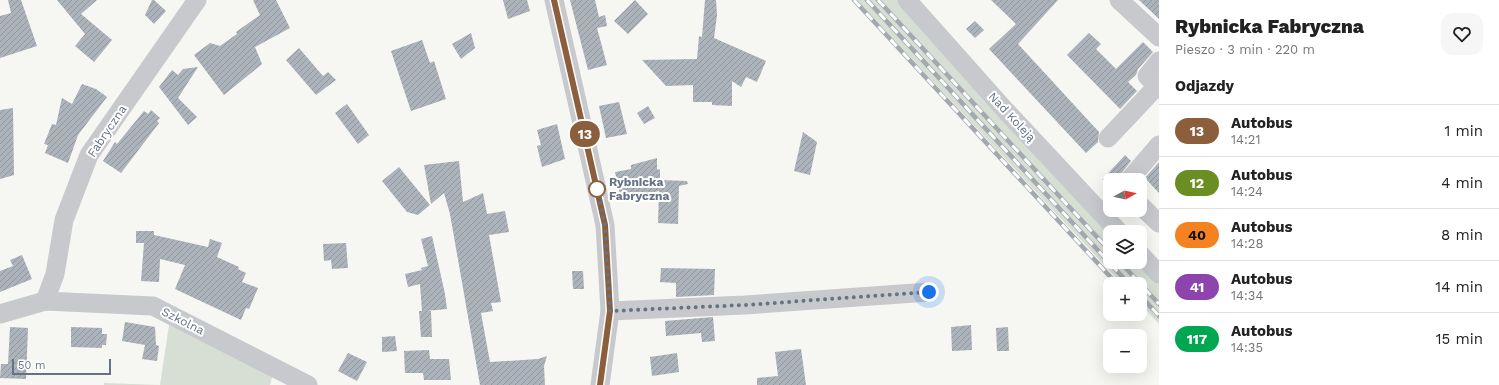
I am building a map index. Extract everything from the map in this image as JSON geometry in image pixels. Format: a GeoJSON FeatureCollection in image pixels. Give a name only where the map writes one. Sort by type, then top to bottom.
{"type":"FeatureCollection","features":[{"type":"Feature","properties":{"kind":"street","name":"Fabryczna"},"geometry":{"type":"LineString","coordinates":[[45,301],[55,274],[64,220],[89,155],[197,0]]}},
{"type":"Feature","properties":{"kind":"street"},"geometry":{"type":"LineString","coordinates":[[554,0],[605,225],[610,311],[600,385]]}},
{"type":"Feature","properties":{"kind":"street","name":"Nad Koleją"},"geometry":{"type":"LineString","coordinates":[[907,0],[1010,115],[1112,225]]}},
{"type":"Feature","properties":{"kind":"street"},"geometry":{"type":"LineString","coordinates":[[1119,0],[1159,37]]}},
{"type":"Feature","properties":{"kind":"street"},"geometry":{"type":"LineString","coordinates":[[1108,138],[1158,87],[1147,76],[1159,61]]}},
{"type":"Feature","properties":{"kind":"street"},"geometry":{"type":"LineString","coordinates":[[1134,173],[1159,145]]}},
{"type":"Feature","properties":{"kind":"street"},"geometry":{"type":"LineString","coordinates":[[1147,212],[1159,223]]}},
{"type":"Feature","properties":{"kind":"street"},"geometry":{"type":"LineString","coordinates":[[1147,261],[1159,274]]}},
{"type":"Feature","properties":{"kind":"street"},"geometry":{"type":"LineString","coordinates":[[610,311],[745,305],[929,292]]}},
{"type":"Feature","properties":{"kind":"street","name":"Szkolna"},"geometry":{"type":"LineString","coordinates":[[0,314],[45,301],[153,306],[308,385]]}},
{"type":"Feature","properties":{"kind":"shaded area"},"geometry":{"type":"Polygon","coordinates":[[[857,0],[900,0],[1104,225],[1103,264],[857,0]]]}},
{"type":"Feature","properties":{"kind":"shaded area"},"geometry":{"type":"Polygon","coordinates":[[[1108,269],[1147,269],[1159,281],[1159,324],[1147,311],[1147,277],[1115,277],[1108,269]]]}},
{"type":"Feature","properties":{"kind":"shaded area"},"geometry":{"type":"Polygon","coordinates":[[[169,325],[221,349],[272,377],[270,385],[160,385],[169,325]]]}},
{"type":"Feature","properties":{"kind":"shaded area"},"geometry":{"type":"Polygon","coordinates":[[[104,383],[160,385],[104,385],[104,383]]]}},
{"type":"Feature","properties":{"kind":"building"},"geometry":{"type":"Polygon","coordinates":[[[8,0],[21,0],[37,46],[0,58],[0,16],[11,13],[8,0]]]}},
{"type":"Feature","properties":{"kind":"building"},"geometry":{"type":"Polygon","coordinates":[[[57,0],[97,0],[81,14],[112,40],[94,62],[75,46],[85,34],[57,0]]]}},
{"type":"Feature","properties":{"kind":"building"},"geometry":{"type":"Polygon","coordinates":[[[152,0],[154,0],[166,11],[154,24],[145,15],[152,0]]]}},
{"type":"Feature","properties":{"kind":"building"},"geometry":{"type":"Polygon","coordinates":[[[253,0],[276,0],[290,28],[255,47],[262,64],[224,95],[194,55],[210,43],[220,46],[237,34],[236,32],[260,15],[253,0]]]}},
{"type":"Feature","properties":{"kind":"building"},"geometry":{"type":"Polygon","coordinates":[[[503,0],[527,0],[530,11],[508,19],[503,0]]]}},
{"type":"Feature","properties":{"kind":"building"},"geometry":{"type":"Polygon","coordinates":[[[570,0],[595,0],[599,17],[605,15],[607,26],[597,28],[607,65],[588,70],[570,0]]]}},
{"type":"Feature","properties":{"kind":"building"},"geometry":{"type":"Polygon","coordinates":[[[635,0],[648,14],[628,34],[614,21],[635,0]]]}},
{"type":"Feature","properties":{"kind":"building"},"geometry":{"type":"Polygon","coordinates":[[[705,0],[716,0],[717,15],[714,38],[766,61],[757,82],[746,77],[741,87],[732,81],[732,106],[712,105],[712,102],[693,102],[693,85],[666,86],[642,60],[697,59],[699,36],[702,37],[705,0]]]}},
{"type":"Feature","properties":{"kind":"building"},"geometry":{"type":"Polygon","coordinates":[[[991,0],[1058,0],[1018,44],[1099,132],[1098,142],[1086,153],[989,49],[1016,24],[991,0]]]}},
{"type":"Feature","properties":{"kind":"building"},"geometry":{"type":"Polygon","coordinates":[[[1139,0],[1159,0],[1159,19],[1139,0]]]}},
{"type":"Feature","properties":{"kind":"building"},"geometry":{"type":"Polygon","coordinates":[[[975,21],[984,30],[975,38],[966,29],[975,21]]]}},
{"type":"Feature","properties":{"kind":"building"},"geometry":{"type":"Polygon","coordinates":[[[471,33],[475,48],[461,59],[452,44],[471,33]]]}},
{"type":"Feature","properties":{"kind":"building"},"geometry":{"type":"Polygon","coordinates":[[[1089,33],[1101,44],[1096,49],[1116,69],[1143,42],[1153,52],[1138,69],[1136,75],[1128,82],[1137,91],[1120,109],[1067,55],[1089,33]]]}},
{"type":"Feature","properties":{"kind":"building"},"geometry":{"type":"Polygon","coordinates":[[[422,40],[430,63],[434,61],[446,99],[411,111],[391,51],[422,40]]]}},
{"type":"Feature","properties":{"kind":"building"},"geometry":{"type":"Polygon","coordinates":[[[299,48],[323,76],[328,72],[336,80],[316,95],[286,60],[299,48]]]}},
{"type":"Feature","properties":{"kind":"building"},"geometry":{"type":"Polygon","coordinates":[[[198,67],[178,98],[197,117],[188,125],[159,87],[172,70],[178,75],[183,69],[198,67]]]}},
{"type":"Feature","properties":{"kind":"building"},"geometry":{"type":"Polygon","coordinates":[[[82,84],[96,89],[107,97],[78,135],[68,163],[45,153],[48,145],[44,144],[52,124],[56,125],[62,98],[72,104],[82,84]]]}},
{"type":"Feature","properties":{"kind":"building"},"geometry":{"type":"Polygon","coordinates":[[[619,102],[627,134],[606,138],[599,106],[619,102]]]}},
{"type":"Feature","properties":{"kind":"building"},"geometry":{"type":"Polygon","coordinates":[[[347,104],[369,135],[358,144],[335,113],[347,104]]]}},
{"type":"Feature","properties":{"kind":"building"},"geometry":{"type":"Polygon","coordinates":[[[648,106],[655,118],[644,124],[637,113],[648,106]]]}},
{"type":"Feature","properties":{"kind":"building"},"geometry":{"type":"Polygon","coordinates":[[[13,108],[14,175],[0,179],[0,110],[13,108]]]}},
{"type":"Feature","properties":{"kind":"building"},"geometry":{"type":"Polygon","coordinates":[[[151,110],[160,118],[157,121],[159,123],[121,173],[103,161],[115,142],[117,144],[144,111],[148,114],[151,110]]]}},
{"type":"Feature","properties":{"kind":"building"},"geometry":{"type":"Polygon","coordinates":[[[557,124],[565,159],[542,167],[537,146],[541,145],[537,130],[557,124]]]}},
{"type":"Feature","properties":{"kind":"building"},"geometry":{"type":"Polygon","coordinates":[[[803,132],[817,142],[810,175],[794,171],[803,132]]]}},
{"type":"Feature","properties":{"kind":"building"},"geometry":{"type":"Polygon","coordinates":[[[1125,155],[1131,161],[1122,173],[1108,173],[1125,155]]]}},
{"type":"Feature","properties":{"kind":"building"},"geometry":{"type":"Polygon","coordinates":[[[657,158],[657,170],[660,169],[660,180],[687,181],[688,184],[679,186],[678,224],[658,223],[659,191],[621,199],[615,172],[631,169],[631,165],[657,158]]]}},
{"type":"Feature","properties":{"kind":"building"},"geometry":{"type":"Polygon","coordinates":[[[459,161],[463,202],[483,193],[487,214],[505,211],[509,232],[489,235],[501,302],[491,303],[493,311],[481,313],[490,362],[538,359],[547,356],[544,366],[545,385],[480,385],[450,214],[444,193],[431,204],[424,165],[459,161]]]}},
{"type":"Feature","properties":{"kind":"building"},"geometry":{"type":"Polygon","coordinates":[[[1159,162],[1159,193],[1147,180],[1147,176],[1159,162]]]}},
{"type":"Feature","properties":{"kind":"building"},"geometry":{"type":"Polygon","coordinates":[[[399,167],[430,205],[418,215],[407,212],[382,181],[399,167]]]}},
{"type":"Feature","properties":{"kind":"building"},"geometry":{"type":"Polygon","coordinates":[[[136,231],[154,231],[154,235],[208,247],[210,239],[222,243],[217,257],[239,267],[238,269],[246,273],[242,282],[258,288],[249,309],[246,308],[241,320],[175,289],[185,265],[160,259],[159,282],[141,281],[144,243],[136,243],[136,231]]]}},
{"type":"Feature","properties":{"kind":"building"},"geometry":{"type":"Polygon","coordinates":[[[432,236],[447,309],[426,311],[431,311],[432,337],[421,337],[419,311],[422,311],[420,284],[408,287],[405,274],[422,270],[421,268],[428,266],[421,239],[432,236]]]}},
{"type":"Feature","properties":{"kind":"building"},"geometry":{"type":"Polygon","coordinates":[[[346,243],[348,268],[332,269],[331,260],[324,261],[323,244],[346,243]]]}},
{"type":"Feature","properties":{"kind":"building"},"geometry":{"type":"Polygon","coordinates":[[[22,255],[32,279],[0,292],[0,271],[13,266],[10,260],[22,255]]]}},
{"type":"Feature","properties":{"kind":"building"},"geometry":{"type":"Polygon","coordinates":[[[661,268],[715,269],[714,295],[676,297],[676,283],[660,282],[661,268]]]}},
{"type":"Feature","properties":{"kind":"building"},"geometry":{"type":"Polygon","coordinates":[[[572,271],[583,271],[584,289],[573,289],[572,271]]]}},
{"type":"Feature","properties":{"kind":"building"},"geometry":{"type":"Polygon","coordinates":[[[713,317],[715,341],[702,342],[701,333],[666,336],[665,321],[713,317]]]}},
{"type":"Feature","properties":{"kind":"building"},"geometry":{"type":"Polygon","coordinates":[[[125,322],[155,327],[156,345],[159,346],[157,361],[142,359],[145,345],[122,341],[125,322]]]}},
{"type":"Feature","properties":{"kind":"building"},"geometry":{"type":"Polygon","coordinates":[[[971,325],[972,350],[952,351],[951,327],[971,325]]]}},
{"type":"Feature","properties":{"kind":"building"},"geometry":{"type":"Polygon","coordinates":[[[10,327],[28,328],[26,379],[0,378],[1,364],[8,364],[10,327]]]}},
{"type":"Feature","properties":{"kind":"building"},"geometry":{"type":"Polygon","coordinates":[[[71,327],[102,328],[102,334],[107,334],[106,345],[102,345],[102,348],[71,347],[71,327]]]}},
{"type":"Feature","properties":{"kind":"building"},"geometry":{"type":"Polygon","coordinates":[[[1008,327],[1009,351],[997,351],[996,328],[1008,327]]]}},
{"type":"Feature","properties":{"kind":"building"},"geometry":{"type":"Polygon","coordinates":[[[395,336],[397,351],[382,352],[382,337],[395,336]]]}},
{"type":"Feature","properties":{"kind":"building"},"geometry":{"type":"Polygon","coordinates":[[[801,349],[806,385],[757,385],[757,378],[778,376],[775,352],[801,349]]]}},
{"type":"Feature","properties":{"kind":"building"},"geometry":{"type":"Polygon","coordinates":[[[429,350],[430,359],[449,359],[451,380],[424,380],[423,373],[405,373],[404,351],[429,350]]]}},
{"type":"Feature","properties":{"kind":"building"},"geometry":{"type":"Polygon","coordinates":[[[348,353],[367,362],[357,381],[338,371],[348,353]]]}},
{"type":"Feature","properties":{"kind":"building"},"geometry":{"type":"Polygon","coordinates":[[[677,353],[679,372],[652,376],[650,357],[677,353]]]}},
{"type":"Feature","properties":{"kind":"railway"},"geometry":{"type":"LineString","coordinates":[[854,0],[1111,277]]}},
{"type":"Feature","properties":{"kind":"railway"},"geometry":{"type":"LineString","coordinates":[[867,0],[1123,277]]}},
{"type":"Feature","properties":{"kind":"railway"},"geometry":{"type":"LineString","coordinates":[[878,0],[1103,243]]}},
{"type":"Feature","properties":{"kind":"railway"},"geometry":{"type":"LineString","coordinates":[[1126,269],[1159,304]]}},
{"type":"Feature","properties":{"kind":"railway"},"geometry":{"type":"LineString","coordinates":[[1147,303],[1159,316]]}},
{"type":"Feature","properties":{"kind":"bus line","name":"13"},"geometry":{"type":"LineString","coordinates":[[554,0],[605,225],[610,311],[600,385]]}},
{"type":"Feature","properties":{"kind":"place","name":"Rybnicka Fabryczna"},"geometry":{"type":"Point","coordinates":[597,189]}},
{"type":"Feature","properties":{"kind":"route"},"geometry":{"type":"LineString","coordinates":[[597,189],[605,225],[610,311],[667,310],[929,292]]}}]}
